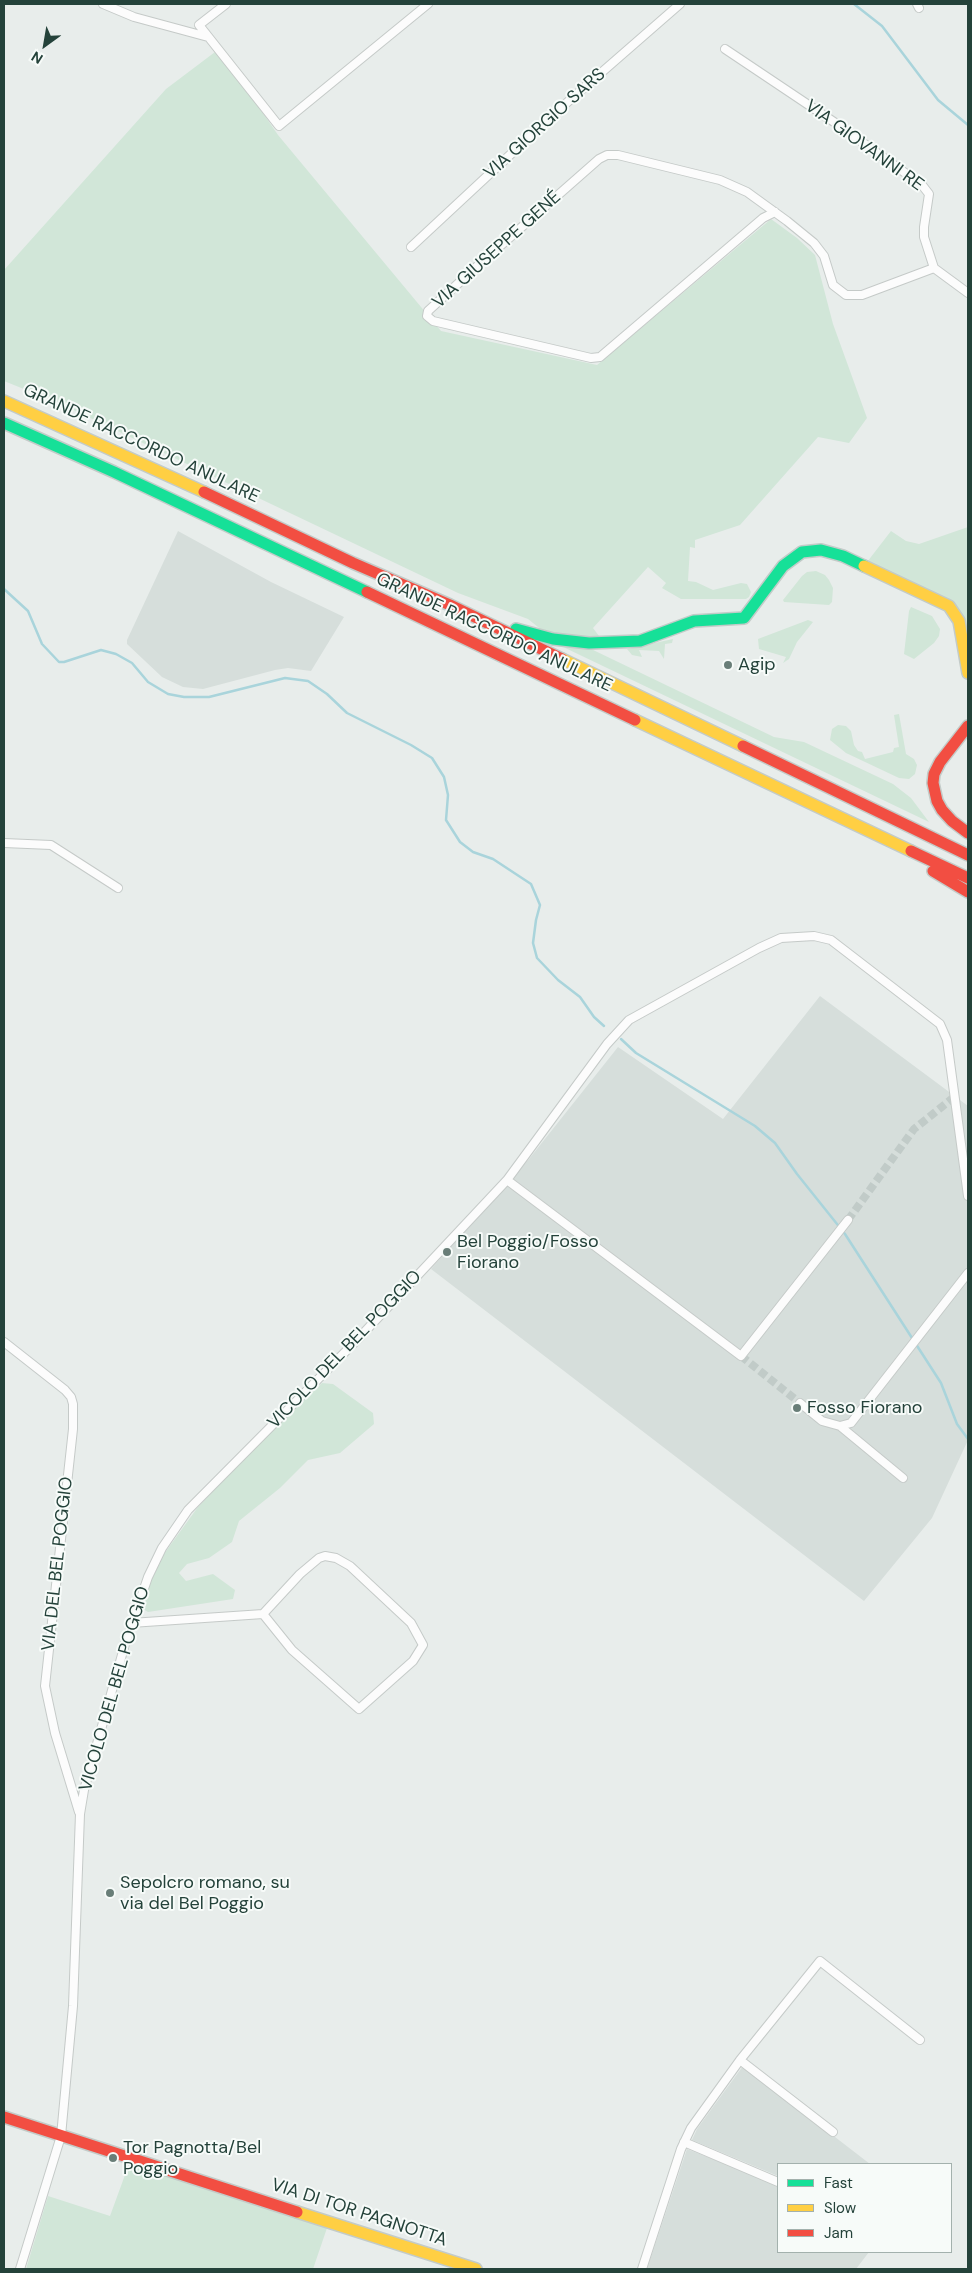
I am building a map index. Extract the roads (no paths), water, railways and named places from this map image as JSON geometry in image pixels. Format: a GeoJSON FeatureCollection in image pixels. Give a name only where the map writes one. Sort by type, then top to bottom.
{"type":"FeatureCollection","features":[{"type":"Feature","properties":{"kind":"main road","name":"GRANDE RACCORDO ANULARE"},"geometry":{"type":"LineString","coordinates":[[4,401],[115,449],[353,563],[450,605],[968,855]]}},
{"type":"Feature","properties":{"kind":"main road","name":"GRANDE RACCORDO ANULARE"},"geometry":{"type":"LineString","coordinates":[[4,423],[114,472],[968,878]]}},
{"type":"Feature","properties":{"kind":"main road"},"geometry":{"type":"LineString","coordinates":[[450,605],[521,631],[553,639],[589,644],[640,641],[694,621],[718,618],[744,618],[783,566],[802,552],[821,550],[843,556],[949,606],[958,621],[968,673]]}},
{"type":"Feature","properties":{"kind":"main road"},"geometry":{"type":"LineString","coordinates":[[968,726],[940,762],[934,774],[933,783],[937,801],[942,810],[952,821],[968,833]]}},
{"type":"Feature","properties":{"kind":"main road"},"geometry":{"type":"LineString","coordinates":[[866,829],[968,892]]}},
{"type":"Feature","properties":{"kind":"main road","name":"VIA DI TOR PAGNOTTA"},"geometry":{"type":"LineString","coordinates":[[4,2117],[476,2269]]}},
{"type":"Feature","properties":{"kind":"street"},"geometry":{"type":"LineString","coordinates":[[102,4],[134,17],[208,37]]}},
{"type":"Feature","properties":{"kind":"street"},"geometry":{"type":"LineString","coordinates":[[226,4],[199,25],[279,126],[428,4]]}},
{"type":"Feature","properties":{"kind":"street","name":"VIA GIORGIO SARS"},"geometry":{"type":"LineString","coordinates":[[411,247],[556,113],[680,4]]}},
{"type":"Feature","properties":{"kind":"street","name":"VIA GIOVANNI RE"},"geometry":{"type":"LineString","coordinates":[[724,48],[834,122],[922,185],[929,194],[924,237],[934,268]]}},
{"type":"Feature","properties":{"kind":"street","name":"VIA GIUSEPPE GENÉ"},"geometry":{"type":"LineString","coordinates":[[774,212],[763,218],[600,358],[592,358],[442,324],[431,321],[427,316],[428,311],[474,269],[599,159],[607,155],[618,155],[720,180],[747,192],[800,231],[819,248],[824,256],[833,285],[846,295],[862,295],[934,268]]}},
{"type":"Feature","properties":{"kind":"street"},"geometry":{"type":"LineString","coordinates":[[934,268],[968,293]]}},
{"type":"Feature","properties":{"kind":"street"},"geometry":{"type":"LineString","coordinates":[[4,843],[51,845],[118,888]]}},
{"type":"Feature","properties":{"kind":"street","name":"VICOLO DEL BEL POGGIO"},"geometry":{"type":"LineString","coordinates":[[61,2136],[73,2006],[80,1814],[84,1790],[131,1623],[148,1577],[162,1548],[180,1520],[357,1340],[507,1180],[607,1044],[628,1020],[758,948],[781,938],[814,936],[831,940],[940,1024],[946,1040],[968,1196]]}},
{"type":"Feature","properties":{"kind":"street"},"geometry":{"type":"LineString","coordinates":[[507,1180],[741,1356],[848,1220]]}},
{"type":"Feature","properties":{"kind":"street"},"geometry":{"type":"LineString","coordinates":[[840,1426],[851,1423],[968,1273]]}},
{"type":"Feature","properties":{"kind":"street","name":"VIA DEL BEL POGGIO"},"geometry":{"type":"LineString","coordinates":[[4,1342],[65,1390],[71,1397],[73,1404],[73,1429],[45,1686],[54,1733],[80,1814]]}},
{"type":"Feature","properties":{"kind":"street"},"geometry":{"type":"LineString","coordinates":[[800,1403],[822,1420],[840,1426],[903,1478]]}},
{"type":"Feature","properties":{"kind":"street"},"geometry":{"type":"LineString","coordinates":[[131,1623],[263,1614],[300,1574],[319,1558],[332,1557],[350,1566],[411,1622],[423,1645],[413,1661],[360,1709],[292,1650],[263,1614]]}},
{"type":"Feature","properties":{"kind":"street"},"geometry":{"type":"LineString","coordinates":[[642,2269],[684,2142],[691,2128],[740,2060],[820,1961],[920,2040]]}},
{"type":"Feature","properties":{"kind":"street"},"geometry":{"type":"LineString","coordinates":[[740,2060],[832,2132]]}},
{"type":"Feature","properties":{"kind":"street"},"geometry":{"type":"LineString","coordinates":[[20,2269],[61,2136]]}},
{"type":"Feature","properties":{"kind":"street"},"geometry":{"type":"LineString","coordinates":[[684,2142],[777,2182]]}},
{"type":"Feature","properties":{"kind":"waterway"},"geometry":{"type":"LineString","coordinates":[[854,4],[882,26],[938,100],[968,125]]}},
{"type":"Feature","properties":{"kind":"waterway"},"geometry":{"type":"LineString","coordinates":[[4,589],[28,611],[42,644],[59,662],[101,650],[116,654],[132,663],[148,682],[168,694],[184,697],[209,697],[285,678],[308,681],[327,694],[347,713],[411,745],[432,758],[444,777],[448,795],[446,820],[460,842],[473,852],[493,859],[531,884],[540,905],[533,943],[537,958],[558,980],[580,997],[594,1017],[604,1026]]}},
{"type":"Feature","properties":{"kind":"waterway"},"geometry":{"type":"LineString","coordinates":[[621,1039],[636,1053],[755,1126],[775,1143],[845,1234],[941,1383],[957,1424],[968,1439]]}},
{"type":"Feature","properties":{"kind":"tunnel"},"geometry":{"type":"LineString","coordinates":[[848,1220],[914,1129],[954,1097]]}},
{"type":"Feature","properties":{"kind":"tunnel"},"geometry":{"type":"LineString","coordinates":[[741,1356],[800,1403]]}},
{"type":"Feature","properties":{"kind":"place","name":"Agip"},"geometry":{"type":"Point","coordinates":[728,665]}},
{"type":"Feature","properties":{"kind":"place","name":"Bel Poggio/Fosso Fiorano"},"geometry":{"type":"Point","coordinates":[447,1252]}},
{"type":"Feature","properties":{"kind":"place","name":"Fosso Fiorano"},"geometry":{"type":"Point","coordinates":[797,1408]}},
{"type":"Feature","properties":{"kind":"place","name":"Sepolcro romano, su via del Bel Poggio"},"geometry":{"type":"Point","coordinates":[110,1893]}},
{"type":"Feature","properties":{"kind":"place","name":"Tor Pagnotta/Bel Poggio"},"geometry":{"type":"Point","coordinates":[113,2158]}}]}
